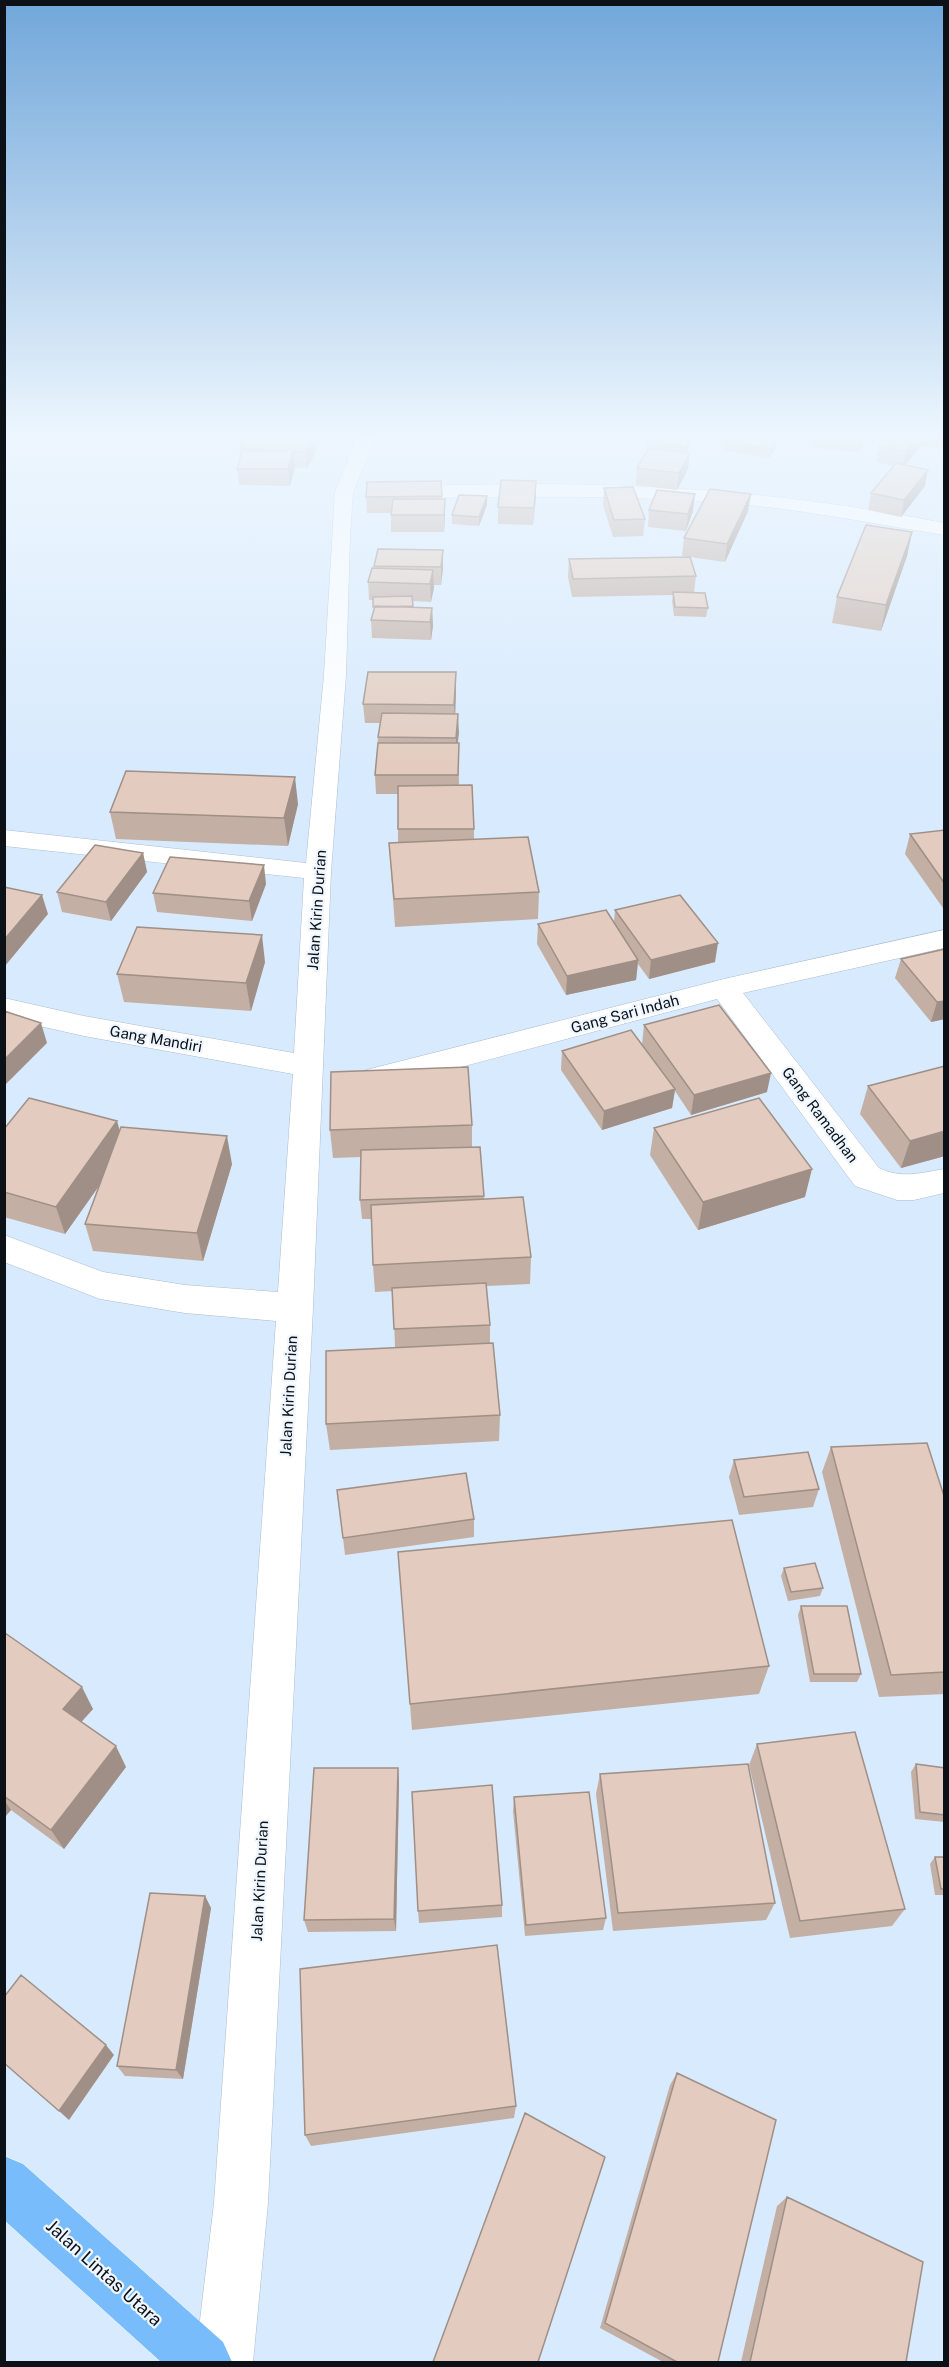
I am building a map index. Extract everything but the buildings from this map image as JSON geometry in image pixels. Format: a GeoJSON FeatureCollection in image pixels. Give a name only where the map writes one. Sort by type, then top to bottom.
{"type":"FeatureCollection","features":[{"type":"Feature","properties":{"kind":"highway","name":"Jalan Lintas Utara"},"geometry":{"type":"LineString","coordinates":[[4,2183],[203,2362]]}},
{"type":"Feature","properties":{"kind":"street","name":"Jalan Kirin Durian"},"geometry":{"type":"LineString","coordinates":[[224,2362],[241,2203],[295,1308],[322,1085],[318,872],[335,675],[340,543]]}},
{"type":"Feature","properties":{"kind":"street"},"geometry":{"type":"LineString","coordinates":[[4,838],[318,872]]}},
{"type":"Feature","properties":{"kind":"street","name":"Gang Sari Indah"},"geometry":{"type":"LineString","coordinates":[[322,1085],[724,988],[945,939]]}},
{"type":"Feature","properties":{"kind":"street","name":"Gang Ramadhan"},"geometry":{"type":"LineString","coordinates":[[724,988],[867,1177],[886,1186],[904,1189],[945,1181]]}},
{"type":"Feature","properties":{"kind":"street","name":"Gang Mandiri"},"geometry":{"type":"LineString","coordinates":[[4,1008],[322,1085]]}},
{"type":"Feature","properties":{"kind":"street"},"geometry":{"type":"LineString","coordinates":[[4,1248],[100,1285],[185,1299],[295,1308]]}}]}
